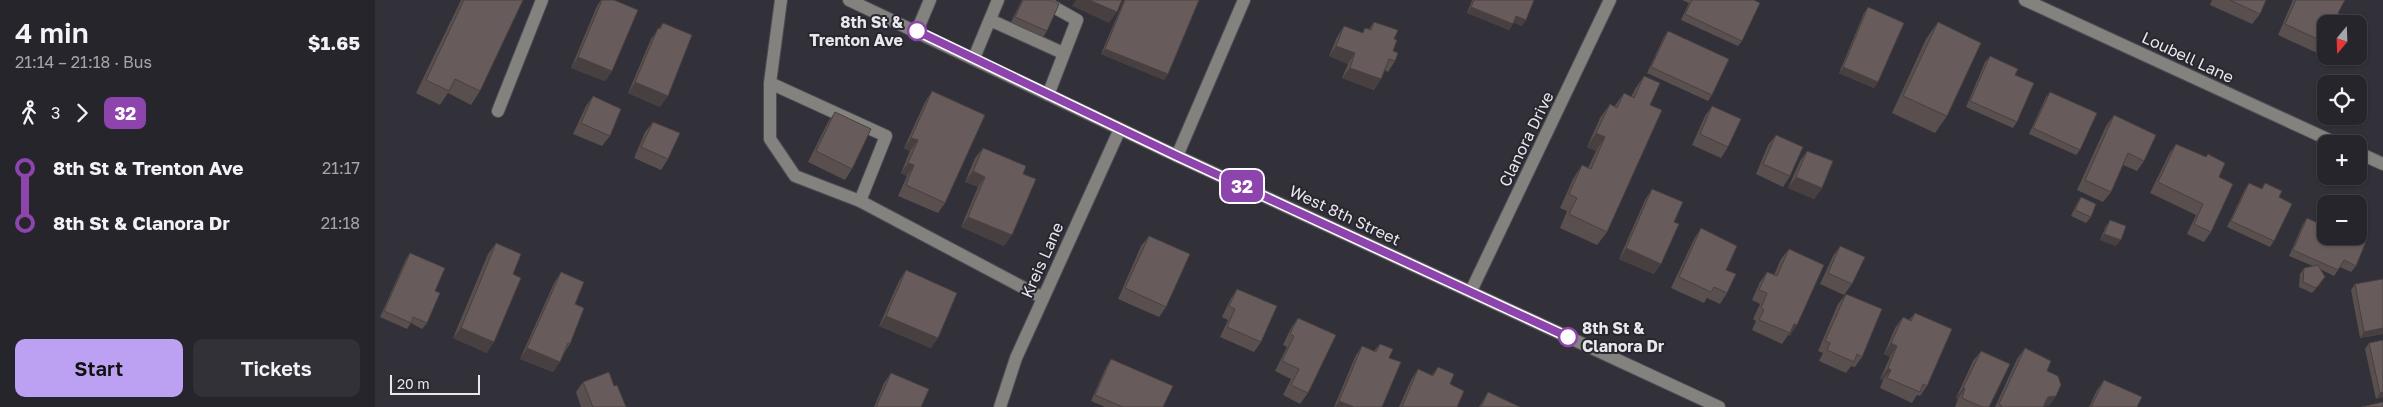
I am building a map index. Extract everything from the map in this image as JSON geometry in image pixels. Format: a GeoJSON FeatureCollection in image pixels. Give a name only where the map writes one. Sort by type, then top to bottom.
{"type":"FeatureCollection","features":[{"type":"Feature","properties":{"kind":"street"},"geometry":{"type":"LineString","coordinates":[[498,111],[542,0]]}},
{"type":"Feature","properties":{"kind":"street"},"geometry":{"type":"LineString","coordinates":[[781,0],[770,83],[770,139],[795,176],[860,201],[1043,298]]}},
{"type":"Feature","properties":{"kind":"street","name":"West 8th Street"},"geometry":{"type":"LineString","coordinates":[[849,0],[1177,156],[1719,407]]}},
{"type":"Feature","properties":{"kind":"street"},"geometry":{"type":"LineString","coordinates":[[917,31],[930,0]]}},
{"type":"Feature","properties":{"kind":"street"},"geometry":{"type":"LineString","coordinates":[[974,58],[998,0]]}},
{"type":"Feature","properties":{"kind":"street"},"geometry":{"type":"LineString","coordinates":[[1041,0],[1077,20],[1048,94]]}},
{"type":"Feature","properties":{"kind":"street"},"geometry":{"type":"LineString","coordinates":[[1177,156],[1244,0]]}},
{"type":"Feature","properties":{"kind":"street","name":"Clanora Drive"},"geometry":{"type":"LineString","coordinates":[[1471,291],[1610,0]]}},
{"type":"Feature","properties":{"kind":"street","name":"Loubell Lane"},"geometry":{"type":"LineString","coordinates":[[2025,0],[2318,135]]}},
{"type":"Feature","properties":{"kind":"street"},"geometry":{"type":"LineString","coordinates":[[991,20],[1063,53]]}},
{"type":"Feature","properties":{"kind":"street"},"geometry":{"type":"LineString","coordinates":[[770,83],[886,136],[860,201]]}},
{"type":"Feature","properties":{"kind":"street","name":"Kreis Lane"},"geometry":{"type":"LineString","coordinates":[[1000,407],[1016,358],[1120,129]]}},
{"type":"Feature","properties":{"kind":"street"},"geometry":{"type":"LineString","coordinates":[[2367,157],[2383,164]]}},
{"type":"Feature","properties":{"kind":"building"},"geometry":{"type":"Polygon","coordinates":[[[464,0],[523,0],[480,91],[455,79],[449,91],[426,80],[464,0]]]}},
{"type":"Feature","properties":{"kind":"building"},"geometry":{"type":"Polygon","coordinates":[[[602,0],[614,0],[638,10],[612,71],[578,57],[602,0]]]}},
{"type":"Feature","properties":{"kind":"building"},"geometry":{"type":"Polygon","coordinates":[[[1023,0],[1051,0],[1059,4],[1047,31],[1015,17],[1023,0]]]}},
{"type":"Feature","properties":{"kind":"building"},"geometry":{"type":"Polygon","coordinates":[[[1089,0],[1122,0],[1117,12],[1089,0]]]}},
{"type":"Feature","properties":{"kind":"building"},"geometry":{"type":"Polygon","coordinates":[[[1125,0],[1199,0],[1168,74],[1105,49],[1125,0]]]}},
{"type":"Feature","properties":{"kind":"building"},"geometry":{"type":"Polygon","coordinates":[[[1474,0],[1534,0],[1526,20],[1516,16],[1513,24],[1471,7],[1474,0]]]}},
{"type":"Feature","properties":{"kind":"building"},"geometry":{"type":"Polygon","coordinates":[[[1692,0],[1754,0],[1760,3],[1742,41],[1685,14],[1692,0]]]}},
{"type":"Feature","properties":{"kind":"building"},"geometry":{"type":"Polygon","coordinates":[[[2230,0],[2266,0],[2260,14],[2230,0]]]}},
{"type":"Feature","properties":{"kind":"building"},"geometry":{"type":"Polygon","coordinates":[[[2296,0],[2345,0],[2338,13],[2342,15],[2317,15],[2317,39],[2285,24],[2296,0]]]}},
{"type":"Feature","properties":{"kind":"building"},"geometry":{"type":"Polygon","coordinates":[[[1868,7],[1904,23],[1878,82],[1843,67],[1868,7]]]}},
{"type":"Feature","properties":{"kind":"building"},"geometry":{"type":"Polygon","coordinates":[[[1374,22],[1398,30],[1394,39],[1397,40],[1393,51],[1398,53],[1395,61],[1389,59],[1381,79],[1350,68],[1355,53],[1336,46],[1344,26],[1363,33],[1365,28],[1371,30],[1374,22]]]}},
{"type":"Feature","properties":{"kind":"building"},"geometry":{"type":"Polygon","coordinates":[[[1938,22],[1981,43],[1947,116],[1903,96],[1938,22]]]}},
{"type":"Feature","properties":{"kind":"building"},"geometry":{"type":"Polygon","coordinates":[[[663,23],[692,35],[668,96],[635,82],[658,28],[660,29],[663,23]]]}},
{"type":"Feature","properties":{"kind":"building"},"geometry":{"type":"Polygon","coordinates":[[[1668,31],[1729,59],[1712,95],[1651,67],[1668,31]]]}},
{"type":"Feature","properties":{"kind":"building"},"geometry":{"type":"Polygon","coordinates":[[[1990,56],[2018,69],[2015,75],[2034,83],[2017,122],[1970,101],[1990,56]]]}},
{"type":"Feature","properties":{"kind":"building"},"geometry":{"type":"Polygon","coordinates":[[[1644,76],[1660,83],[1650,105],[1662,110],[1607,232],[1569,214],[1577,198],[1569,194],[1582,165],[1591,169],[1605,137],[1596,133],[1610,104],[1617,108],[1624,93],[1634,98],[1644,76]]]}},
{"type":"Feature","properties":{"kind":"building"},"geometry":{"type":"Polygon","coordinates":[[[932,91],[985,115],[945,203],[906,185],[914,165],[908,163],[918,140],[911,138],[932,91]]]}},
{"type":"Feature","properties":{"kind":"building"},"geometry":{"type":"Polygon","coordinates":[[[2050,92],[2097,113],[2080,150],[2033,128],[2050,92]]]}},
{"type":"Feature","properties":{"kind":"building"},"geometry":{"type":"Polygon","coordinates":[[[593,96],[621,109],[610,136],[581,123],[593,96]]]}},
{"type":"Feature","properties":{"kind":"building"},"geometry":{"type":"Polygon","coordinates":[[[1712,106],[1741,119],[1728,147],[1700,134],[1712,106]]]}},
{"type":"Feature","properties":{"kind":"building"},"geometry":{"type":"Polygon","coordinates":[[[835,112],[871,129],[852,169],[816,151],[835,112]]]}},
{"type":"Feature","properties":{"kind":"building"},"geometry":{"type":"Polygon","coordinates":[[[2114,115],[2156,135],[2144,161],[2128,153],[2111,192],[2085,180],[2114,115]]]}},
{"type":"Feature","properties":{"kind":"building"},"geometry":{"type":"Polygon","coordinates":[[[653,122],[680,133],[668,159],[641,147],[653,122]]]}},
{"type":"Feature","properties":{"kind":"building"},"geometry":{"type":"Polygon","coordinates":[[[1776,135],[1803,147],[1790,176],[1763,164],[1776,135]]]}},
{"type":"Feature","properties":{"kind":"building"},"geometry":{"type":"Polygon","coordinates":[[[2176,144],[2206,157],[2208,154],[2225,163],[2219,177],[2233,184],[2211,232],[2194,224],[2203,204],[2158,182],[2176,144]]]}},
{"type":"Feature","properties":{"kind":"building"},"geometry":{"type":"Polygon","coordinates":[[[983,148],[1026,166],[1023,174],[1036,179],[1012,235],[968,217],[985,177],[973,171],[983,148]]]}},
{"type":"Feature","properties":{"kind":"building"},"geometry":{"type":"Polygon","coordinates":[[[1807,151],[1833,161],[1822,188],[1796,177],[1807,151]]]}},
{"type":"Feature","properties":{"kind":"building"},"geometry":{"type":"Polygon","coordinates":[[[2249,183],[2262,189],[2265,183],[2282,191],[2279,197],[2292,204],[2274,241],[2231,221],[2249,183]]]}},
{"type":"Feature","properties":{"kind":"building"},"geometry":{"type":"Polygon","coordinates":[[[1652,189],[1683,202],[1674,222],[1679,224],[1661,264],[1626,248],[1652,189]]]}},
{"type":"Feature","properties":{"kind":"building"},"geometry":{"type":"Polygon","coordinates":[[[2081,197],[2096,204],[2091,217],[2075,210],[2081,197]]]}},
{"type":"Feature","properties":{"kind":"building"},"geometry":{"type":"Polygon","coordinates":[[[2307,218],[2317,223],[2317,245],[2365,245],[2356,266],[2344,260],[2338,270],[2293,250],[2307,218]]]}},
{"type":"Feature","properties":{"kind":"building"},"geometry":{"type":"Polygon","coordinates":[[[2110,220],[2126,226],[2121,240],[2104,234],[2110,220]]]}},
{"type":"Feature","properties":{"kind":"building"},"geometry":{"type":"Polygon","coordinates":[[[1701,228],[1737,246],[1726,270],[1736,274],[1727,293],[1714,287],[1711,292],[1679,277],[1701,228]]]}},
{"type":"Feature","properties":{"kind":"building"},"geometry":{"type":"Polygon","coordinates":[[[1149,236],[1190,254],[1166,307],[1125,288],[1149,236]]]}},
{"type":"Feature","properties":{"kind":"building"},"geometry":{"type":"Polygon","coordinates":[[[496,243],[521,254],[513,274],[521,278],[494,342],[461,328],[496,243]]]}},
{"type":"Feature","properties":{"kind":"building"},"geometry":{"type":"Polygon","coordinates":[[[1840,246],[1865,257],[1852,284],[1828,273],[1840,246]]]}},
{"type":"Feature","properties":{"kind":"building"},"geometry":{"type":"Polygon","coordinates":[[[1789,249],[1824,265],[1797,325],[1794,324],[1790,333],[1759,320],[1764,310],[1761,308],[1767,293],[1759,290],[1767,272],[1777,276],[1789,249]]]}},
{"type":"Feature","properties":{"kind":"building"},"geometry":{"type":"Polygon","coordinates":[[[410,253],[445,268],[435,291],[440,293],[427,323],[413,317],[411,323],[384,311],[410,253]]]}},
{"type":"Feature","properties":{"kind":"building"},"geometry":{"type":"Polygon","coordinates":[[[2318,265],[2325,277],[2316,288],[2303,282],[2304,268],[2318,265]]]}},
{"type":"Feature","properties":{"kind":"building"},"geometry":{"type":"Polygon","coordinates":[[[906,270],[957,293],[938,338],[886,316],[906,270]]]}},
{"type":"Feature","properties":{"kind":"building"},"geometry":{"type":"Polygon","coordinates":[[[561,272],[584,282],[575,304],[584,308],[570,344],[568,343],[560,362],[527,348],[561,272]]]}},
{"type":"Feature","properties":{"kind":"building"},"geometry":{"type":"Polygon","coordinates":[[[2383,279],[2383,328],[2364,332],[2355,284],[2383,279]]]}},
{"type":"Feature","properties":{"kind":"building"},"geometry":{"type":"Polygon","coordinates":[[[1237,289],[1277,306],[1261,342],[1227,327],[1235,309],[1229,306],[1237,289]]]}},
{"type":"Feature","properties":{"kind":"building"},"geometry":{"type":"Polygon","coordinates":[[[1846,294],[1882,309],[1862,357],[1857,354],[1854,362],[1827,350],[1830,343],[1825,341],[1846,294]]]}},
{"type":"Feature","properties":{"kind":"building"},"geometry":{"type":"Polygon","coordinates":[[[1915,313],[1952,329],[1927,386],[1923,384],[1920,392],[1887,378],[1891,370],[1888,368],[1897,346],[1891,343],[1903,317],[1911,321],[1915,313]]]}},
{"type":"Feature","properties":{"kind":"building"},"geometry":{"type":"Polygon","coordinates":[[[1298,318],[1336,335],[1308,393],[1291,385],[1299,369],[1282,361],[1294,336],[1290,334],[1298,318]]]}},
{"type":"Feature","properties":{"kind":"building"},"geometry":{"type":"Polygon","coordinates":[[[2383,340],[2383,392],[2380,393],[2369,343],[2383,340]]]}},
{"type":"Feature","properties":{"kind":"building"},"geometry":{"type":"Polygon","coordinates":[[[1380,344],[1393,349],[1389,358],[1401,362],[1382,407],[1354,407],[1339,401],[1362,346],[1376,352],[1380,344]]]}},
{"type":"Feature","properties":{"kind":"building"},"geometry":{"type":"Polygon","coordinates":[[[2025,348],[2051,361],[2047,371],[2058,376],[2061,385],[2056,396],[2048,397],[2043,407],[2001,407],[1999,404],[2025,348]]]}},
{"type":"Feature","properties":{"kind":"building"},"geometry":{"type":"Polygon","coordinates":[[[1981,351],[2010,364],[1989,407],[1982,407],[1962,398],[1965,388],[1963,388],[1981,351]]]}},
{"type":"Feature","properties":{"kind":"building"},"geometry":{"type":"Polygon","coordinates":[[[1111,359],[1173,386],[1163,407],[1123,407],[1095,395],[1111,359]]]}},
{"type":"Feature","properties":{"kind":"building"},"geometry":{"type":"Polygon","coordinates":[[[1438,367],[1454,374],[1450,384],[1464,391],[1457,407],[1402,407],[1418,369],[1433,376],[1438,367]]]}},
{"type":"Feature","properties":{"kind":"building"},"geometry":{"type":"Polygon","coordinates":[[[609,372],[614,386],[617,385],[626,407],[593,407],[583,382],[609,372]]]}},
{"type":"Feature","properties":{"kind":"building"},"geometry":{"type":"Polygon","coordinates":[[[891,373],[929,389],[921,407],[876,407],[891,373]]]}},
{"type":"Feature","properties":{"kind":"building"},"geometry":{"type":"Polygon","coordinates":[[[2104,380],[2142,397],[2137,407],[2091,407],[2104,380]]]}},
{"type":"Feature","properties":{"kind":"building"},"geometry":{"type":"Polygon","coordinates":[[[1488,392],[1520,407],[1481,407],[1488,392]]]}},
{"type":"Feature","properties":{"kind":"building"},"geometry":{"type":"Polygon","coordinates":[[[2383,402],[2383,407],[2361,407],[2383,402]]]}},
{"type":"Feature","properties":{"kind":"bus line","name":"32"},"geometry":{"type":"LineString","coordinates":[[917,31],[1177,156],[1568,337]]}},
{"type":"Feature","properties":{"kind":"place","name":"8th St & Trenton Ave"},"geometry":{"type":"Point","coordinates":[917,31]}},
{"type":"Feature","properties":{"kind":"place","name":"8th St & Clanora Dr"},"geometry":{"type":"Point","coordinates":[1568,337]}}]}
